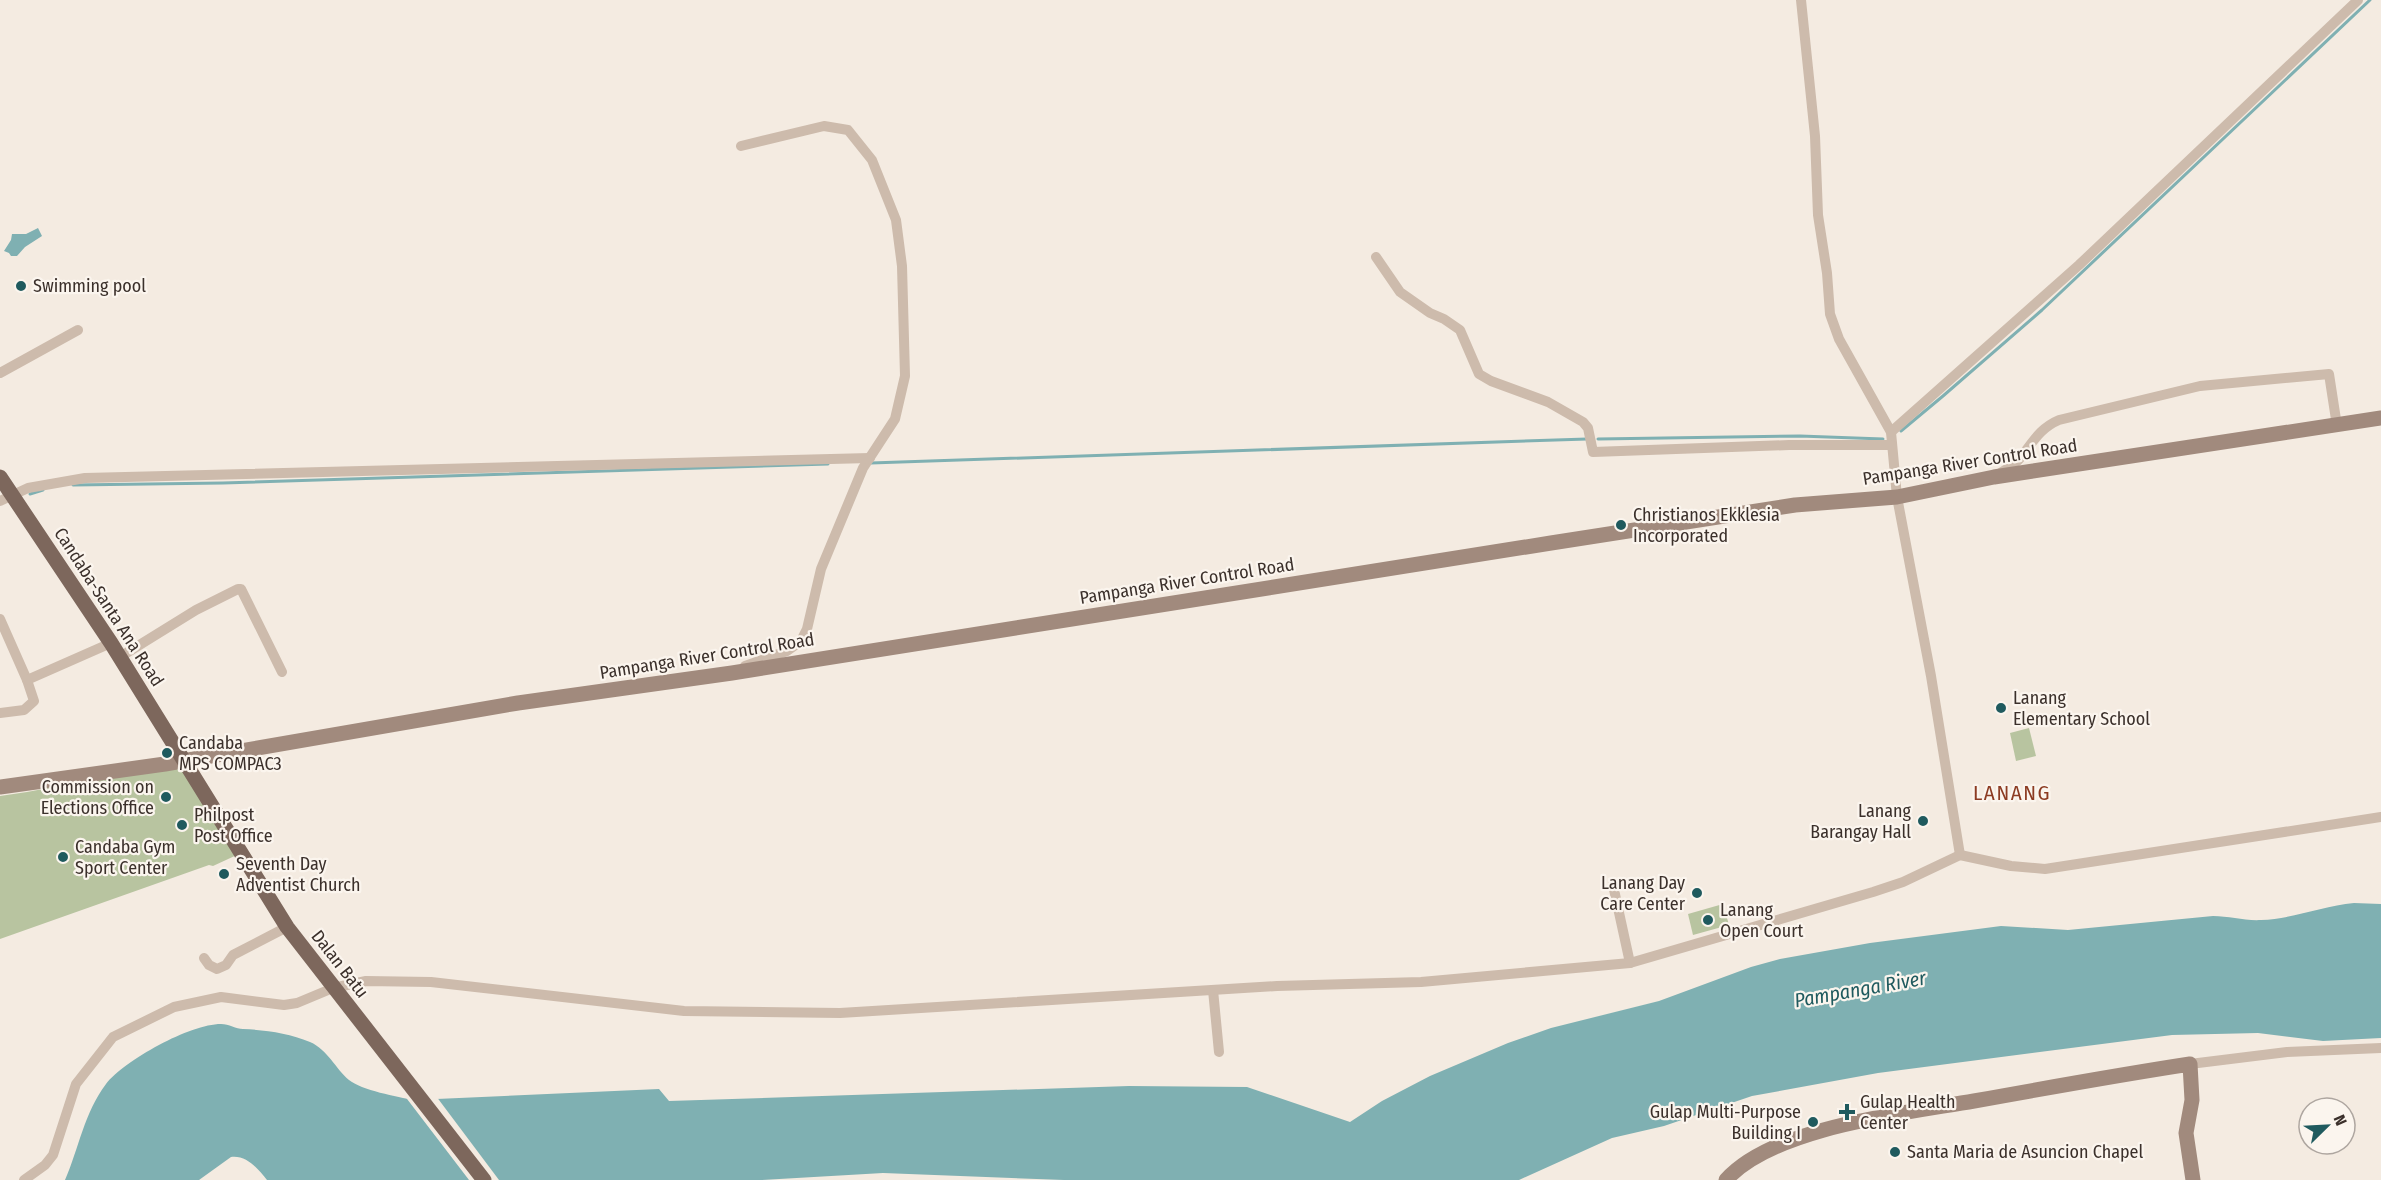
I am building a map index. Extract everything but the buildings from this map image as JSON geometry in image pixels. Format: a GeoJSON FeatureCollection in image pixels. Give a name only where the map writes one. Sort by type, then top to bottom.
{"type":"FeatureCollection","features":[{"type":"Feature","properties":{"kind":"main road","name":"Pampanga River Control Road"},"geometry":{"type":"LineString","coordinates":[[0,787],[183,761],[518,704],[732,673],[1795,505],[1897,497],[1994,477],[2381,418]]}},
{"type":"Feature","properties":{"kind":"main road","name":"Candaba-Santa Ana Road"},"geometry":{"type":"LineString","coordinates":[[0,477],[7,499],[111,643],[183,761]]}},
{"type":"Feature","properties":{"kind":"main road","name":"Dalan Batu"},"geometry":{"type":"LineString","coordinates":[[183,761],[287,927],[484,1180]]}},
{"type":"Feature","properties":{"kind":"main road"},"geometry":{"type":"LineString","coordinates":[[1726,1180],[1754,1159],[1790,1140],[1881,1115],[2190,1064],[2192,1100],[2186,1133],[2193,1180]]}},
{"type":"Feature","properties":{"kind":"street"},"geometry":{"type":"LineString","coordinates":[[1801,0],[1815,136],[1818,215],[1827,273],[1830,314],[1839,339],[1891,432],[1897,497],[1931,676],[1960,855]]}},
{"type":"Feature","properties":{"kind":"street"},"geometry":{"type":"LineString","coordinates":[[1891,432],[2079,266],[2358,0]]}},
{"type":"Feature","properties":{"kind":"street"},"geometry":{"type":"LineString","coordinates":[[732,673],[787,651],[801,641],[807,628],[821,569],[867,462],[895,419],[905,376],[902,266],[896,220],[872,160],[848,130],[824,126],[741,146]]}},
{"type":"Feature","properties":{"kind":"street"},"geometry":{"type":"LineString","coordinates":[[1376,257],[1400,291],[1430,313],[1460,330],[1479,374],[1491,381],[1548,402],[1583,422],[1588,428],[1593,452],[1789,445],[1891,445]]}},
{"type":"Feature","properties":{"kind":"street"},"geometry":{"type":"LineString","coordinates":[[0,373],[78,330]]}},
{"type":"Feature","properties":{"kind":"street"},"geometry":{"type":"LineString","coordinates":[[1994,477],[2016,462],[2035,437],[2053,423],[2200,386],[2329,374],[2337,426]]}},
{"type":"Feature","properties":{"kind":"street"},"geometry":{"type":"LineString","coordinates":[[7,499],[28,488],[85,478],[867,462]]}},
{"type":"Feature","properties":{"kind":"street"},"geometry":{"type":"LineString","coordinates":[[120,657],[196,610],[241,589],[282,672]]}},
{"type":"Feature","properties":{"kind":"street"},"geometry":{"type":"LineString","coordinates":[[0,619],[34,701],[24,710],[0,713]]}},
{"type":"Feature","properties":{"kind":"street"},"geometry":{"type":"LineString","coordinates":[[27,680],[111,643]]}},
{"type":"Feature","properties":{"kind":"street"},"geometry":{"type":"LineString","coordinates":[[24,1180],[45,1165],[53,1155],[76,1084],[113,1037],[174,1006],[220,997],[285,1005],[297,1003],[333,988],[366,981],[431,982],[684,1011],[840,1013],[1213,990],[1421,982],[1630,963],[1873,892],[1903,882],[1960,855],[2011,866],[2045,869],[2381,817]]}},
{"type":"Feature","properties":{"kind":"street"},"geometry":{"type":"LineString","coordinates":[[1613,885],[1630,963]]}},
{"type":"Feature","properties":{"kind":"street"},"geometry":{"type":"LineString","coordinates":[[204,958],[209,965],[217,969],[226,965],[234,955],[287,927]]}},
{"type":"Feature","properties":{"kind":"street"},"geometry":{"type":"LineString","coordinates":[[1213,990],[1219,1052]]}},
{"type":"Feature","properties":{"kind":"street"},"geometry":{"type":"LineString","coordinates":[[2190,1064],[2287,1053],[2381,1048]]}},
{"type":"Feature","properties":{"kind":"green space"},"geometry":{"type":"Polygon","coordinates":[[[2029,728],[2036,756],[2016,761],[2010,733],[2029,728]]]}},
{"type":"Feature","properties":{"kind":"green space"},"geometry":{"type":"Polygon","coordinates":[[[182,763],[239,854],[213,866],[209,865],[0,939],[0,796],[182,763]]]}},
{"type":"Feature","properties":{"kind":"green space","name":"Lanang Open Court"},"geometry":{"type":"Polygon","coordinates":[[[1723,904],[1729,925],[1693,935],[1688,914],[1723,904]]]}},
{"type":"Feature","properties":{"kind":"water"},"geometry":{"type":"Polygon","coordinates":[[[38,228],[42,236],[25,247],[17,256],[11,256],[4,251],[12,234],[26,234],[38,228]]]}},
{"type":"Feature","properties":{"kind":"water","name":"Pampanga River"},"geometry":{"type":"Polygon","coordinates":[[[2354,903],[2381,904],[2381,1038],[2323,1041],[2258,1033],[2172,1035],[1878,1073],[1752,1096],[1664,1126],[1612,1138],[1519,1180],[1064,1180],[883,1173],[762,1180],[267,1180],[247,1160],[231,1157],[199,1180],[65,1180],[92,1107],[98,1095],[115,1075],[159,1045],[193,1030],[221,1024],[240,1029],[286,1034],[310,1042],[327,1054],[344,1075],[355,1084],[380,1093],[414,1100],[659,1089],[669,1101],[1129,1086],[1247,1087],[1350,1122],[1382,1101],[1430,1076],[1508,1043],[1551,1028],[1659,1001],[1751,967],[1780,959],[1870,943],[2001,926],[2068,930],[2213,916],[2261,920],[2354,903]]]}},
{"type":"Feature","properties":{"kind":"pier"},"geometry":{"type":"Polygon","coordinates":[[[404,1095],[436,1096],[499,1180],[469,1180],[404,1095]]]}},
{"type":"Feature","properties":{"kind":"waterway"},"geometry":{"type":"LineString","coordinates":[[1901,431],[2042,310],[2370,0]]}},
{"type":"Feature","properties":{"kind":"waterway"},"geometry":{"type":"LineString","coordinates":[[1598,439],[1800,436],[1883,439]]}},
{"type":"Feature","properties":{"kind":"waterway"},"geometry":{"type":"LineString","coordinates":[[871,463],[1587,439]]}},
{"type":"Feature","properties":{"kind":"waterway"},"geometry":{"type":"LineString","coordinates":[[73,485],[223,483],[828,464]]}},
{"type":"Feature","properties":{"kind":"waterway"},"geometry":{"type":"LineString","coordinates":[[30,494],[43,490]]}},
{"type":"Feature","properties":{"kind":"place","name":"Swimming pool"},"geometry":{"type":"Point","coordinates":[21,286]}},
{"type":"Feature","properties":{"kind":"place","name":"Christianos Ekklesia Incorporated"},"geometry":{"type":"Point","coordinates":[1621,525]}},
{"type":"Feature","properties":{"kind":"place","name":"Lanang Elementary School"},"geometry":{"type":"Point","coordinates":[2001,708]}},
{"type":"Feature","properties":{"kind":"place","name":"Candaba MPS COMPAC3"},"geometry":{"type":"Point","coordinates":[167,753]}},
{"type":"Feature","properties":{"kind":"place","name":"Commission on Elections Office"},"geometry":{"type":"Point","coordinates":[166,797]}},
{"type":"Feature","properties":{"kind":"place","name":"Lanang Barangay Hall"},"geometry":{"type":"Point","coordinates":[1923,821]}},
{"type":"Feature","properties":{"kind":"place","name":"Philpost Post Office"},"geometry":{"type":"Point","coordinates":[182,825]}},
{"type":"Feature","properties":{"kind":"place","name":"Candaba Gym Sport Center"},"geometry":{"type":"Point","coordinates":[63,857]}},
{"type":"Feature","properties":{"kind":"place","name":"Seventh Day Adventist Church"},"geometry":{"type":"Point","coordinates":[224,874]}},
{"type":"Feature","properties":{"kind":"place","name":"Lanang Day Care Center"},"geometry":{"type":"Point","coordinates":[1697,893]}},
{"type":"Feature","properties":{"kind":"place","name":"Lanang Open Court"},"geometry":{"type":"Point","coordinates":[1708,920]}},
{"type":"Feature","properties":{"kind":"place","name":"Gulap Health Center"},"geometry":{"type":"Point","coordinates":[1847,1112]}},
{"type":"Feature","properties":{"kind":"place","name":"Gulap Multi-Purpose Building I"},"geometry":{"type":"Point","coordinates":[1813,1122]}},
{"type":"Feature","properties":{"kind":"place","name":"Santa Maria de Asuncion Chapel"},"geometry":{"type":"Point","coordinates":[1895,1152]}},
{"type":"Feature","properties":{"kind":"district","name":"LANANG"},"geometry":{"type":"Point","coordinates":[2012,793]}}]}
